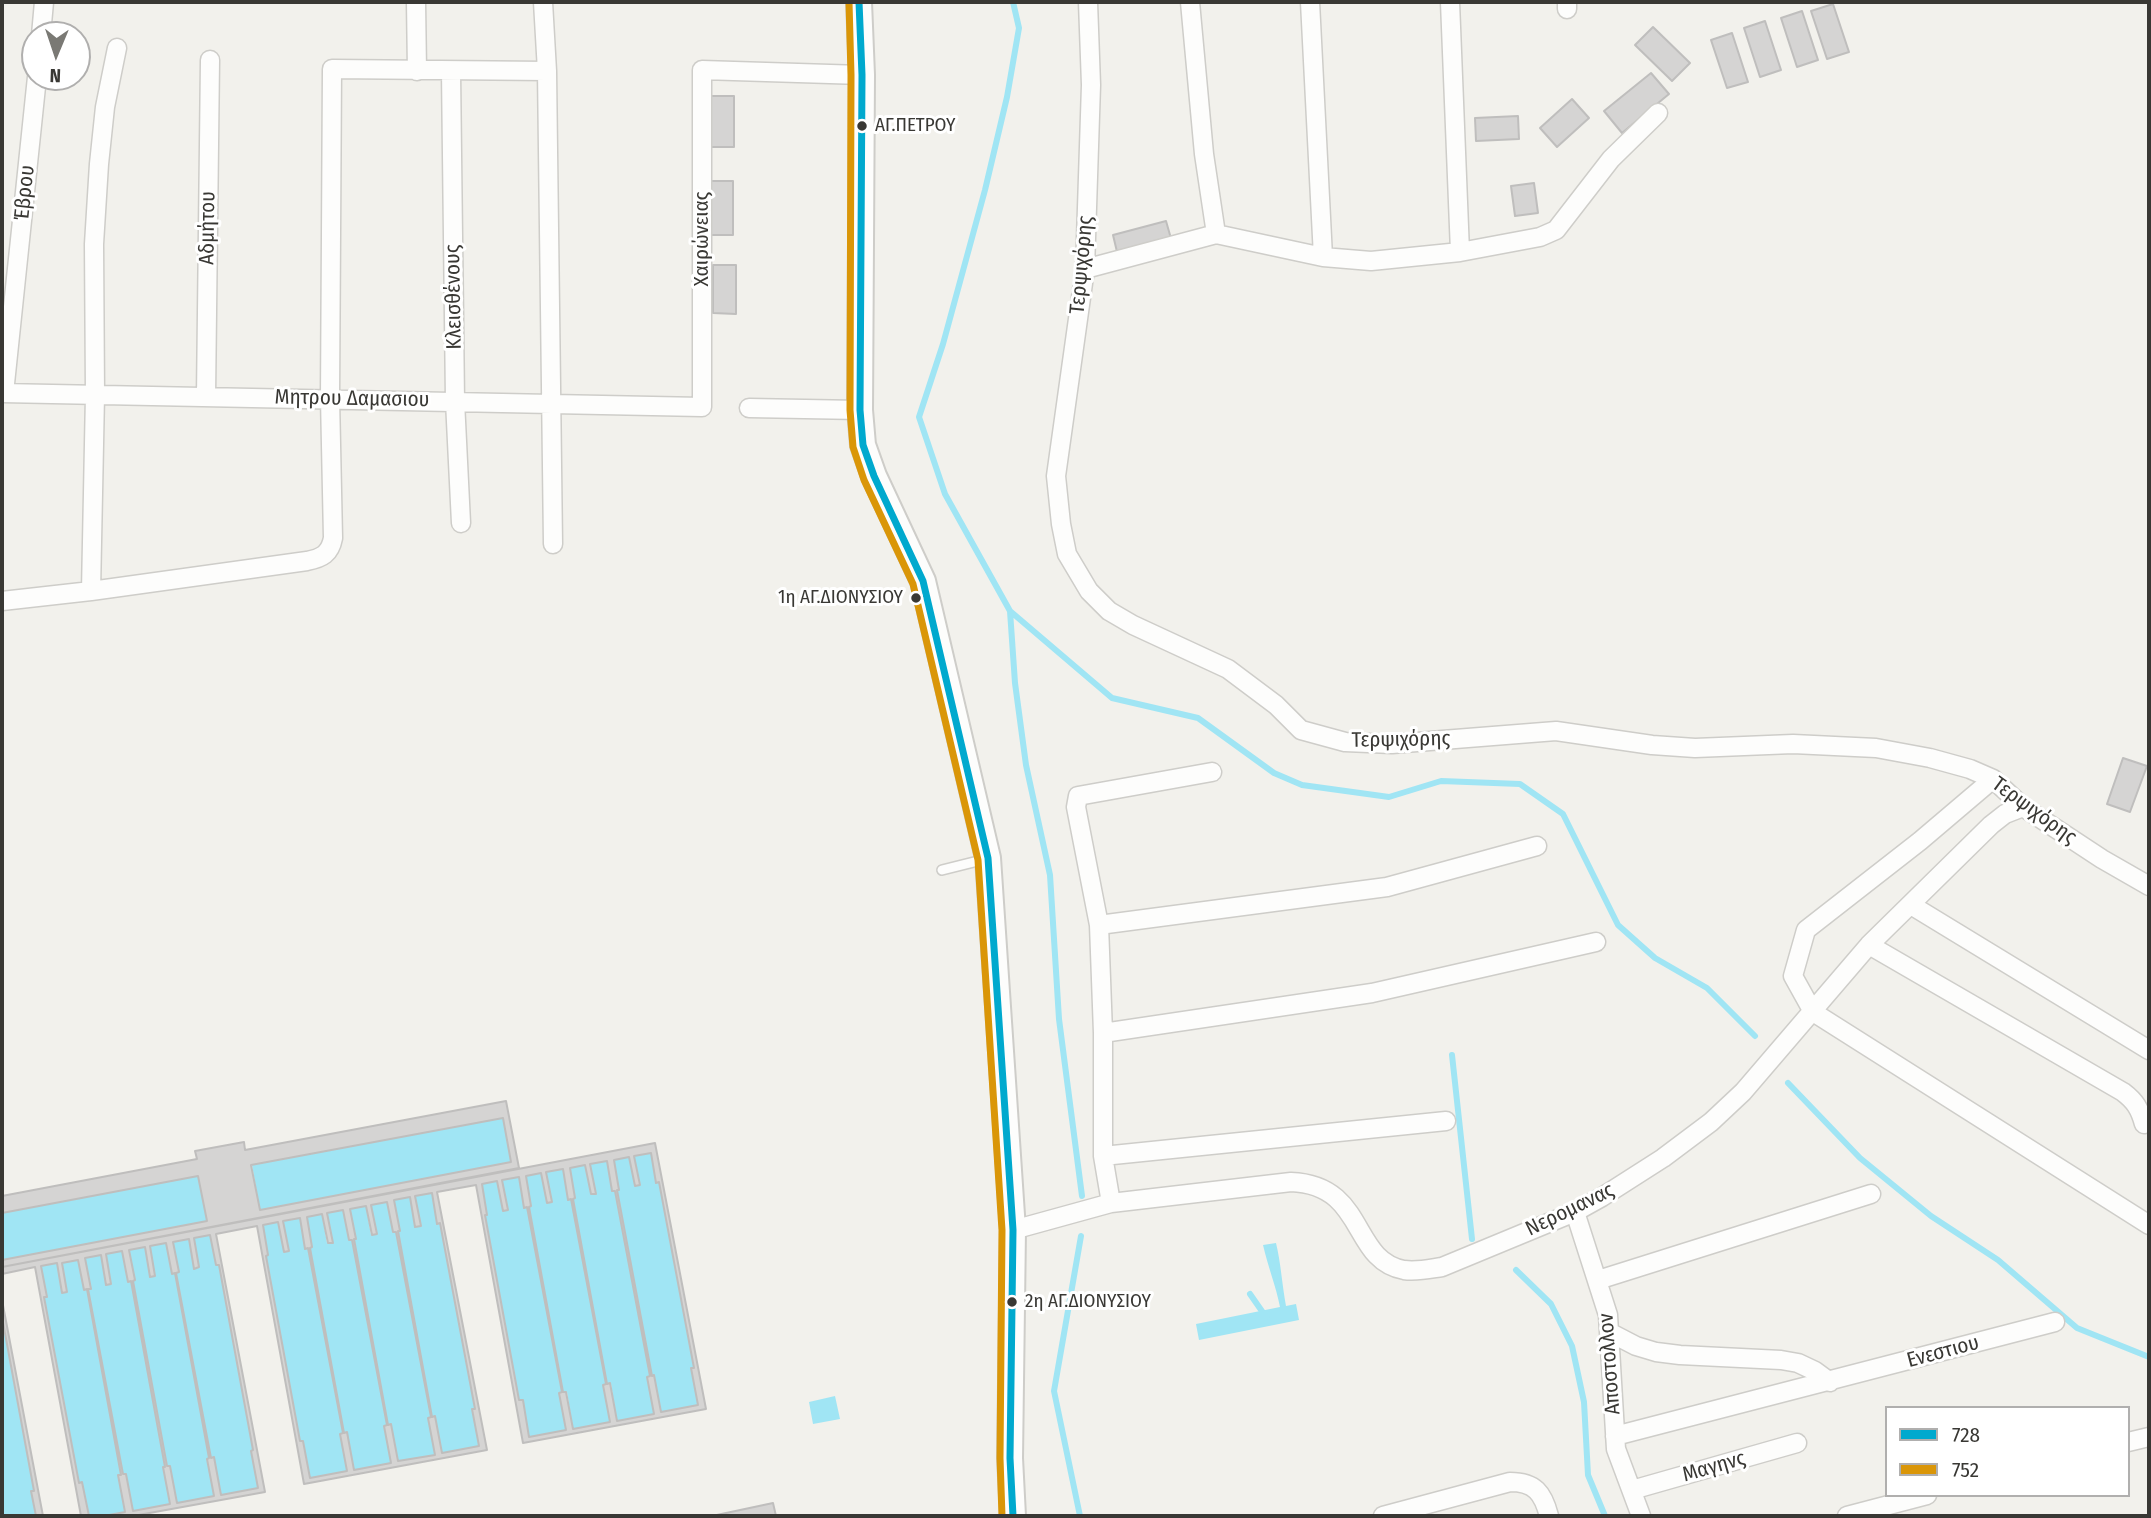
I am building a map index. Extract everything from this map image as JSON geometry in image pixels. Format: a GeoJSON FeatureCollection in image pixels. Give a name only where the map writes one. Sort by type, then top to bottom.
{"type":"FeatureCollection","features":[{"type":"Feature","properties":{"kind":"street"},"geometry":{"type":"LineString","coordinates":[[42,21],[44,2]]}},
{"type":"Feature","properties":{"kind":"street"},"geometry":{"type":"LineString","coordinates":[[416,2],[417,71]]}},
{"type":"Feature","properties":{"kind":"street"},"geometry":{"type":"LineString","coordinates":[[543,2],[547,71],[553,544]]}},
{"type":"Feature","properties":{"kind":"street"},"geometry":{"type":"LineString","coordinates":[[859,2],[862,75],[860,410],[863,445],[874,476],[923,581],[988,858],[1013,1230],[1010,1458],[1013,1516]]}},
{"type":"Feature","properties":{"kind":"street","name":"Τερψιχόρης"},"geometry":{"type":"LineString","coordinates":[[1088,2],[1091,85],[1085,269],[1056,476],[1061,524],[1068,554],[1089,591],[1109,611],[1228,669],[1276,705],[1301,730],[1345,742],[1392,744],[1556,731],[1652,745],[1695,748],[1793,744],[1909,752],[1970,769],[1993,779],[2023,807],[2149,886]]}},
{"type":"Feature","properties":{"kind":"street"},"geometry":{"type":"LineString","coordinates":[[1190,2],[1204,154],[1216,234]]}},
{"type":"Feature","properties":{"kind":"street"},"geometry":{"type":"LineString","coordinates":[[1311,2],[1324,257]]}},
{"type":"Feature","properties":{"kind":"street"},"geometry":{"type":"LineString","coordinates":[[1450,2],[1460,252]]}},
{"type":"Feature","properties":{"kind":"street"},"geometry":{"type":"LineString","coordinates":[[91,591],[95,394],[94,244],[105,107],[117,48]]}},
{"type":"Feature","properties":{"kind":"street","name":"Αδμήτου"},"geometry":{"type":"LineString","coordinates":[[206,396],[210,60]]}},
{"type":"Feature","properties":{"kind":"street"},"geometry":{"type":"LineString","coordinates":[[2,601],[307,561],[319,559],[327,553],[333,538],[330,398],[332,69],[547,71]]}},
{"type":"Feature","properties":{"kind":"street","name":"Χαιρώνειας"},"geometry":{"type":"LineString","coordinates":[[702,407],[702,70],[862,75]]}},
{"type":"Feature","properties":{"kind":"street","name":"Κλεισθένους"},"geometry":{"type":"LineString","coordinates":[[451,72],[455,401],[461,523]]}},
{"type":"Feature","properties":{"kind":"street","name":"Έβρου"},"geometry":{"type":"LineString","coordinates":[[3,393],[35,91]]}},
{"type":"Feature","properties":{"kind":"street"},"geometry":{"type":"LineString","coordinates":[[1085,269],[1216,234],[1324,257],[1371,261],[1460,252],[1540,237],[1556,230],[1611,159],[1658,113]]}},
{"type":"Feature","properties":{"kind":"street","name":"Μητρου Δαμασιου"},"geometry":{"type":"LineString","coordinates":[[3,393],[702,407]]}},
{"type":"Feature","properties":{"kind":"street"},"geometry":{"type":"LineString","coordinates":[[749,408],[860,410]]}},
{"type":"Feature","properties":{"kind":"street"},"geometry":{"type":"LineString","coordinates":[[1111,1203],[1103,1156],[1103,1033],[1099,925],[1076,807],[1078,796],[1212,772]]}},
{"type":"Feature","properties":{"kind":"street"},"geometry":{"type":"LineString","coordinates":[[1993,779],[1920,841],[1806,930],[1793,976],[1814,1012],[2149,1225]]}},
{"type":"Feature","properties":{"kind":"street","name":"Νερομανας"},"geometry":{"type":"LineString","coordinates":[[1013,1230],[1111,1203],[1308,1182],[1324,1188],[1339,1199],[1374,1252],[1388,1264],[1403,1270],[1422,1270],[1442,1267],[1575,1212],[1663,1158],[1711,1122],[1743,1093],[1869,945],[1991,825],[2005,814],[2023,807]]}},
{"type":"Feature","properties":{"kind":"street"},"geometry":{"type":"LineString","coordinates":[[1099,925],[1387,887],[1537,846]]}},
{"type":"Feature","properties":{"kind":"street"},"geometry":{"type":"LineString","coordinates":[[1911,905],[2149,1050]]}},
{"type":"Feature","properties":{"kind":"street"},"geometry":{"type":"LineString","coordinates":[[1103,1033],[1372,993],[1596,942]]}},
{"type":"Feature","properties":{"kind":"street"},"geometry":{"type":"LineString","coordinates":[[1869,945],[2123,1092],[2135,1101],[2144,1124]]}},
{"type":"Feature","properties":{"kind":"street"},"geometry":{"type":"LineString","coordinates":[[1103,1156],[1446,1121]]}},
{"type":"Feature","properties":{"kind":"street"},"geometry":{"type":"LineString","coordinates":[[1598,1280],[1871,1194]]}},
{"type":"Feature","properties":{"kind":"street","name":"Αποστολλον"},"geometry":{"type":"LineString","coordinates":[[1575,1212],[1608,1315],[1616,1449],[1641,1516]]}},
{"type":"Feature","properties":{"kind":"street","name":"Ενεστιου"},"geometry":{"type":"LineString","coordinates":[[1615,1436],[2055,1322]]}},
{"type":"Feature","properties":{"kind":"street"},"geometry":{"type":"LineString","coordinates":[[1609,1332],[1636,1346],[1656,1352],[1798,1363],[1830,1381]]}},
{"type":"Feature","properties":{"kind":"street"},"geometry":{"type":"LineString","coordinates":[[2130,1442],[2149,1437]]}},
{"type":"Feature","properties":{"kind":"street","name":"Μαγηνς"},"geometry":{"type":"LineString","coordinates":[[1632,1490],[1797,1443]]}},
{"type":"Feature","properties":{"kind":"street"},"geometry":{"type":"LineString","coordinates":[[1384,1516],[1510,1482],[1523,1482],[1536,1489],[1546,1503],[1549,1516]]}},
{"type":"Feature","properties":{"kind":"street"},"geometry":{"type":"LineString","coordinates":[[1847,1516],[1919,1497]]}},
{"type":"Feature","properties":{"kind":"lane"},"geometry":{"type":"LineString","coordinates":[[942,870],[988,858]]}},
{"type":"Feature","properties":{"kind":"water"},"geometry":{"type":"Polygon","coordinates":[[[503,1118],[511,1162],[260,1210],[252,1165],[503,1118]]]}},
{"type":"Feature","properties":{"kind":"water"},"geometry":{"type":"Polygon","coordinates":[[[651,1153],[656,1183],[659,1182],[694,1368],[691,1369],[698,1405],[661,1412],[617,1190],[614,1160],[629,1157],[635,1186],[639,1185],[634,1156],[651,1153]]]}},
{"type":"Feature","properties":{"kind":"water"},"geometry":{"type":"Polygon","coordinates":[[[607,1161],[650,1376],[647,1377],[654,1414],[617,1421],[611,1384],[607,1384],[573,1199],[570,1168],[585,1165],[591,1194],[595,1194],[590,1164],[607,1161]]]}},
{"type":"Feature","properties":{"kind":"water"},"geometry":{"type":"Polygon","coordinates":[[[563,1169],[606,1384],[603,1385],[610,1422],[573,1429],[567,1392],[563,1392],[529,1207],[526,1176],[541,1173],[547,1203],[552,1201],[546,1172],[563,1169]]]}},
{"type":"Feature","properties":{"kind":"water"},"geometry":{"type":"Polygon","coordinates":[[[198,1176],[207,1221],[2,1260],[2,1213],[198,1176]]]}},
{"type":"Feature","properties":{"kind":"water"},"geometry":{"type":"Polygon","coordinates":[[[519,1177],[562,1392],[559,1394],[566,1430],[529,1437],[523,1400],[519,1400],[485,1215],[482,1184],[497,1181],[503,1211],[508,1209],[502,1180],[519,1177]]]}},
{"type":"Feature","properties":{"kind":"water"},"geometry":{"type":"Polygon","coordinates":[[[432,1193],[475,1409],[472,1410],[479,1446],[442,1453],[435,1417],[432,1417],[394,1200],[410,1197],[416,1227],[421,1226],[415,1196],[432,1193]]]}},
{"type":"Feature","properties":{"kind":"water"},"geometry":{"type":"Polygon","coordinates":[[[387,1202],[396,1232],[431,1417],[428,1418],[435,1455],[398,1461],[391,1425],[388,1425],[350,1209],[366,1206],[371,1235],[376,1234],[371,1205],[387,1202]]]}},
{"type":"Feature","properties":{"kind":"water"},"geometry":{"type":"Polygon","coordinates":[[[343,1210],[349,1240],[352,1240],[387,1425],[384,1426],[391,1463],[354,1470],[347,1433],[344,1433],[310,1248],[307,1217],[322,1214],[327,1243],[332,1243],[327,1213],[343,1210]]]}},
{"type":"Feature","properties":{"kind":"water"},"geometry":{"type":"Polygon","coordinates":[[[300,1218],[343,1433],[340,1434],[347,1471],[310,1478],[303,1441],[300,1441],[266,1256],[263,1225],[278,1222],[284,1252],[288,1250],[283,1221],[300,1218]]]}},
{"type":"Feature","properties":{"kind":"water"},"geometry":{"type":"Polygon","coordinates":[[[210,1235],[216,1265],[219,1265],[258,1488],[221,1495],[211,1458],[176,1273],[179,1272],[173,1242],[189,1239],[195,1268],[199,1267],[194,1238],[210,1235]]]}},
{"type":"Feature","properties":{"kind":"water"},"geometry":{"type":"Polygon","coordinates":[[[166,1243],[175,1273],[214,1496],[177,1503],[170,1466],[167,1466],[129,1250],[145,1247],[151,1277],[155,1275],[150,1246],[166,1243]]]}},
{"type":"Feature","properties":{"kind":"water"},"geometry":{"type":"Polygon","coordinates":[[[1276,1243],[1286,1306],[1296,1304],[1299,1320],[1199,1340],[1196,1324],[1280,1307],[1263,1245],[1276,1243]]]}},
{"type":"Feature","properties":{"kind":"water"},"geometry":{"type":"Polygon","coordinates":[[[122,1251],[128,1281],[131,1281],[170,1504],[133,1511],[126,1474],[123,1474],[88,1289],[91,1288],[85,1258],[101,1255],[106,1284],[111,1284],[106,1254],[122,1251]]]}},
{"type":"Feature","properties":{"kind":"water"},"geometry":{"type":"Polygon","coordinates":[[[78,1260],[84,1289],[87,1289],[121,1475],[125,1512],[104,1516],[89,1516],[82,1482],[79,1483],[44,1297],[47,1296],[41,1266],[57,1263],[62,1293],[67,1292],[62,1263],[78,1260]]]}},
{"type":"Feature","properties":{"kind":"water"},"geometry":{"type":"Polygon","coordinates":[[[2,1317],[34,1491],[31,1492],[36,1516],[2,1516],[2,1317]]]}},
{"type":"Feature","properties":{"kind":"water"},"geometry":{"type":"Polygon","coordinates":[[[835,1396],[840,1419],[813,1424],[809,1402],[835,1396]]]}},
{"type":"Feature","properties":{"kind":"building"},"geometry":{"type":"Polygon","coordinates":[[[1833,4],[1849,52],[1827,59],[1811,11],[1833,4]]]}},
{"type":"Feature","properties":{"kind":"building"},"geometry":{"type":"Polygon","coordinates":[[[1802,11],[1818,60],[1797,67],[1781,18],[1802,11]]]}},
{"type":"Feature","properties":{"kind":"building"},"geometry":{"type":"Polygon","coordinates":[[[1765,21],[1781,70],[1760,77],[1744,28],[1765,21]]]}},
{"type":"Feature","properties":{"kind":"building"},"geometry":{"type":"Polygon","coordinates":[[[1653,27],[1690,63],[1672,81],[1635,45],[1653,27]]]}},
{"type":"Feature","properties":{"kind":"building"},"geometry":{"type":"Polygon","coordinates":[[[1732,33],[1748,82],[1727,88],[1711,40],[1732,33]]]}},
{"type":"Feature","properties":{"kind":"building"},"geometry":{"type":"Polygon","coordinates":[[[1651,73],[1669,94],[1622,133],[1604,111],[1651,73]]]}},
{"type":"Feature","properties":{"kind":"building"},"geometry":{"type":"Polygon","coordinates":[[[711,96],[734,96],[734,147],[711,147],[711,96]]]}},
{"type":"Feature","properties":{"kind":"building"},"geometry":{"type":"Polygon","coordinates":[[[1572,99],[1589,118],[1557,147],[1540,128],[1572,99]]]}},
{"type":"Feature","properties":{"kind":"building"},"geometry":{"type":"Polygon","coordinates":[[[1518,116],[1519,139],[1476,141],[1475,118],[1518,116]]]}},
{"type":"Feature","properties":{"kind":"building"},"geometry":{"type":"Polygon","coordinates":[[[708,181],[733,181],[733,235],[708,235],[708,181]]]}},
{"type":"Feature","properties":{"kind":"building"},"geometry":{"type":"Polygon","coordinates":[[[1534,183],[1538,213],[1515,216],[1511,186],[1534,183]]]}},
{"type":"Feature","properties":{"kind":"building"},"geometry":{"type":"Polygon","coordinates":[[[1166,221],[1172,242],[1118,256],[1113,235],[1166,221]]]}},
{"type":"Feature","properties":{"kind":"building"},"geometry":{"type":"Polygon","coordinates":[[[713,265],[736,265],[736,314],[713,313],[713,265]]]}},
{"type":"Feature","properties":{"kind":"building"},"geometry":{"type":"Polygon","coordinates":[[[2123,758],[2147,766],[2130,812],[2107,804],[2123,758]]]}},
{"type":"Feature","properties":{"kind":"building"},"geometry":{"type":"Polygon","coordinates":[[[506,1101],[519,1168],[2,1267],[2,1260],[207,1221],[198,1176],[2,1213],[2,1196],[197,1159],[195,1151],[244,1142],[245,1150],[506,1101]],[[503,1118],[251,1165],[260,1210],[511,1162],[503,1118]]]}},
{"type":"Feature","properties":{"kind":"building"},"geometry":{"type":"Polygon","coordinates":[[[655,1143],[706,1409],[523,1443],[476,1185],[437,1192],[487,1450],[304,1484],[257,1226],[216,1234],[265,1492],[133,1516],[104,1516],[125,1512],[118,1475],[121,1475],[87,1289],[84,1290],[78,1260],[62,1263],[67,1292],[62,1293],[57,1263],[41,1266],[47,1297],[44,1297],[79,1483],[82,1482],[89,1516],[81,1516],[35,1267],[2,1274],[2,1267],[655,1143]],[[651,1153],[634,1156],[640,1185],[635,1186],[629,1157],[614,1160],[617,1190],[661,1412],[698,1405],[691,1368],[694,1368],[659,1182],[656,1183],[651,1153]],[[607,1161],[590,1164],[596,1194],[591,1194],[585,1165],[570,1168],[573,1199],[607,1384],[610,1383],[617,1421],[654,1414],[647,1377],[650,1376],[607,1161]],[[563,1169],[546,1172],[552,1202],[547,1203],[541,1173],[526,1176],[529,1207],[563,1392],[566,1392],[573,1429],[610,1422],[603,1385],[606,1384],[563,1169]],[[519,1177],[502,1180],[508,1210],[503,1211],[497,1181],[482,1184],[485,1215],[519,1400],[523,1400],[529,1437],[566,1430],[559,1393],[562,1392],[519,1177]],[[432,1193],[415,1196],[421,1226],[415,1227],[410,1197],[394,1200],[432,1417],[435,1416],[442,1453],[479,1446],[472,1409],[475,1409],[432,1193]],[[387,1202],[371,1205],[377,1234],[372,1235],[366,1206],[350,1209],[388,1425],[391,1424],[398,1461],[435,1455],[428,1418],[431,1417],[396,1232],[393,1232],[387,1202]],[[343,1210],[327,1213],[333,1243],[328,1243],[322,1214],[307,1217],[310,1248],[344,1433],[347,1432],[354,1470],[391,1463],[384,1426],[387,1425],[352,1240],[349,1240],[343,1210]],[[300,1218],[283,1221],[289,1251],[284,1252],[278,1222],[263,1225],[266,1256],[300,1441],[303,1441],[310,1478],[347,1471],[340,1434],[343,1433],[300,1218]],[[210,1235],[194,1238],[199,1267],[194,1269],[189,1239],[173,1242],[179,1272],[176,1273],[211,1458],[214,1457],[221,1495],[258,1488],[219,1265],[216,1265],[210,1235]],[[166,1243],[150,1246],[155,1276],[150,1277],[145,1247],[129,1250],[167,1466],[170,1466],[177,1503],[214,1496],[175,1273],[172,1274],[166,1243]],[[122,1251],[106,1254],[111,1284],[106,1285],[101,1255],[85,1258],[91,1289],[88,1289],[123,1474],[126,1474],[133,1511],[170,1504],[131,1281],[128,1282],[122,1251]]]}},
{"type":"Feature","properties":{"kind":"building"},"geometry":{"type":"Polygon","coordinates":[[[2,1300],[43,1516],[36,1516],[31,1491],[34,1491],[2,1317],[2,1300]]]}},
{"type":"Feature","properties":{"kind":"building"},"geometry":{"type":"Polygon","coordinates":[[[773,1503],[776,1516],[712,1516],[773,1503]]]}},
{"type":"Feature","properties":{"kind":"waterway"},"geometry":{"type":"LineString","coordinates":[[1013,2],[1019,28],[1007,97],[943,344],[919,417],[945,494],[1010,611],[1015,683],[1026,765],[1050,875],[1059,1019],[1082,1196]]}},
{"type":"Feature","properties":{"kind":"waterway"},"geometry":{"type":"LineString","coordinates":[[1010,611],[1112,698],[1198,718],[1274,773],[1302,785],[1389,797],[1441,781],[1520,784],[1563,814],[1618,925],[1655,958],[1707,988],[1755,1036]]}},
{"type":"Feature","properties":{"kind":"waterway"},"geometry":{"type":"LineString","coordinates":[[1452,1055],[1472,1239]]}},
{"type":"Feature","properties":{"kind":"waterway"},"geometry":{"type":"LineString","coordinates":[[1788,1083],[1860,1158],[1931,1216],[1998,1260],[2077,1328],[2149,1357]]}},
{"type":"Feature","properties":{"kind":"waterway"},"geometry":{"type":"LineString","coordinates":[[1080,1516],[1054,1391],[1081,1236]]}},
{"type":"Feature","properties":{"kind":"waterway"},"geometry":{"type":"LineString","coordinates":[[1516,1270],[1551,1304],[1572,1346],[1584,1402],[1588,1475],[1605,1516]]}},
{"type":"Feature","properties":{"kind":"waterway"},"geometry":{"type":"LineString","coordinates":[[1250,1294],[1266,1317]]}},
{"type":"Feature","properties":{"kind":"transit line","name":"752"},"geometry":{"type":"LineString","coordinates":[[849,2],[850,410],[853,447],[864,480],[913,584],[978,860],[1002,1230],[1002,1516]]}},
{"type":"Feature","properties":{"kind":"transit line","name":"728"},"geometry":{"type":"LineString","coordinates":[[859,2],[862,75],[860,410],[863,445],[874,476],[923,581],[988,858],[1013,1230],[1010,1458],[1013,1516]]}},
{"type":"Feature","properties":{"kind":"place","name":"ΑΓ.ΠΕΤΡΟΥ"},"geometry":{"type":"Point","coordinates":[862,126]}},
{"type":"Feature","properties":{"kind":"place","name":"1η ΑΓ.ΔΙΟΝΥΣΙΟΥ"},"geometry":{"type":"Point","coordinates":[916,598]}},
{"type":"Feature","properties":{"kind":"place","name":"2η ΑΓ.ΔΙΟΝΥΣΙΟΥ"},"geometry":{"type":"Point","coordinates":[1012,1302]}}]}
